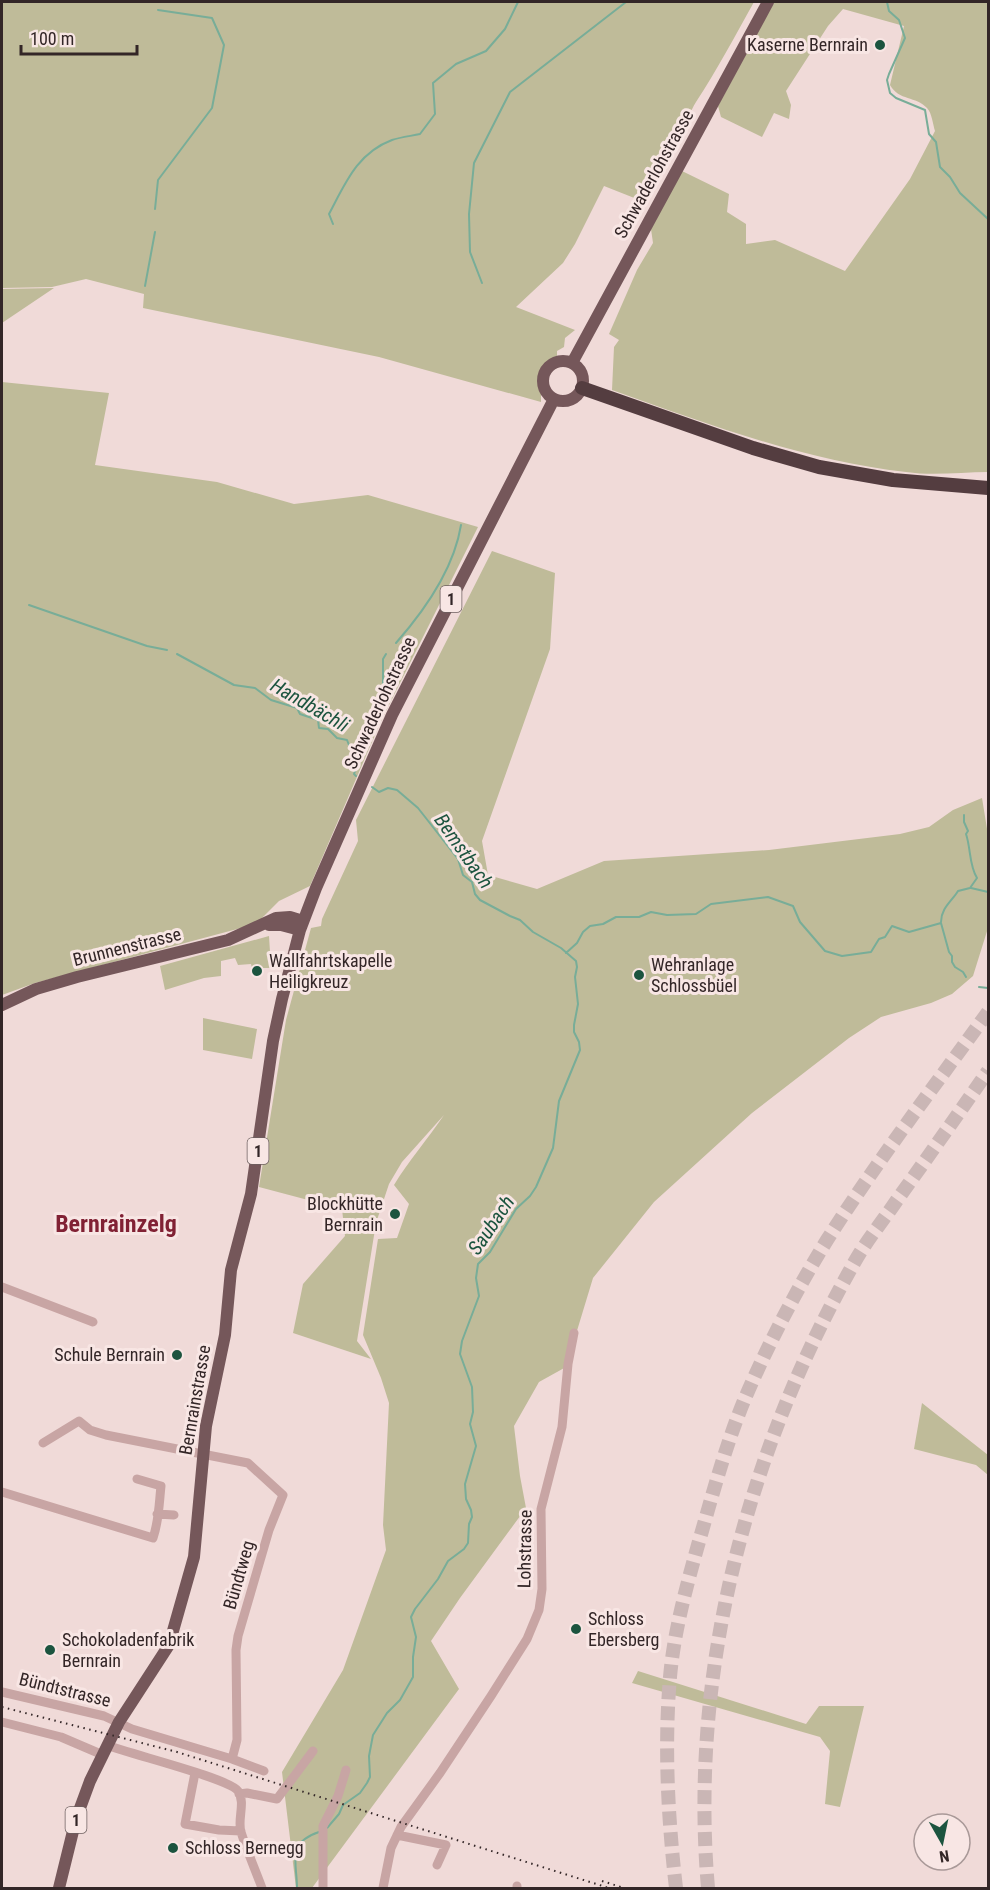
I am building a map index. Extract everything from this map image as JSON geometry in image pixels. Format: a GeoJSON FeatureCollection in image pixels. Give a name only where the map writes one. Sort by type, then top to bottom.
{"type":"FeatureCollection","features":[{"type":"Feature","properties":{"kind":"highway"},"geometry":{"type":"LineString","coordinates":[[582,388],[786,458],[847,473],[926,483],[988,486]]}},
{"type":"Feature","properties":{"kind":"main road","name":"Schwaderlohstrasse"},"geometry":{"type":"LineString","coordinates":[[572,363],[768,2]]}},
{"type":"Feature","properties":{"kind":"main road"},"geometry":{"type":"LineString","coordinates":[[558,362],[572,363],[580,371],[582,388],[573,398],[554,399],[544,386],[544,375],[547,369],[558,362]]}},
{"type":"Feature","properties":{"kind":"main road","name":"Schwaderlohstrasse"},"geometry":{"type":"LineString","coordinates":[[312,897],[392,715],[554,399]]}},
{"type":"Feature","properties":{"kind":"main road","name":"Bernrainstrasse"},"geometry":{"type":"LineString","coordinates":[[59,1888],[76,1819],[119,1722],[162,1657],[174,1631],[194,1557],[206,1426],[225,1335],[231,1270],[252,1194],[273,1041],[282,999],[301,925],[312,897]]}},
{"type":"Feature","properties":{"kind":"main road","name":"Brunnenstrasse"},"geometry":{"type":"LineString","coordinates":[[2,1005],[36,989],[228,940],[281,917],[290,917],[301,925]]}},
{"type":"Feature","properties":{"kind":"street"},"geometry":{"type":"LineString","coordinates":[[2,1287],[93,1322]]}},
{"type":"Feature","properties":{"kind":"street","name":"Lohstrasse"},"geometry":{"type":"LineString","coordinates":[[383,1888],[387,1864],[397,1835],[491,1696],[526,1639],[539,1610],[542,1590],[541,1509],[562,1427],[568,1364],[574,1333]]}},
{"type":"Feature","properties":{"kind":"street"},"geometry":{"type":"LineString","coordinates":[[43,1443],[79,1421],[90,1430],[106,1435],[203,1454]]}},
{"type":"Feature","properties":{"kind":"street","name":"Bündtweg"},"geometry":{"type":"LineString","coordinates":[[203,1454],[248,1463],[283,1495],[238,1636],[236,1650],[237,1740],[232,1759]]}},
{"type":"Feature","properties":{"kind":"street"},"geometry":{"type":"LineString","coordinates":[[2,1492],[153,1538],[158,1522],[161,1486],[137,1479]]}},
{"type":"Feature","properties":{"kind":"street"},"geometry":{"type":"LineString","coordinates":[[157,1514],[174,1515]]}},
{"type":"Feature","properties":{"kind":"street","name":"Bündtstrasse"},"geometry":{"type":"LineString","coordinates":[[2,1692],[104,1716],[119,1722]]}},
{"type":"Feature","properties":{"kind":"street"},"geometry":{"type":"LineString","coordinates":[[2,1722],[195,1773],[234,1787],[242,1801],[241,1831],[262,1888]]}},
{"type":"Feature","properties":{"kind":"street"},"geometry":{"type":"LineString","coordinates":[[119,1722],[132,1729],[264,1771]]}},
{"type":"Feature","properties":{"kind":"street"},"geometry":{"type":"LineString","coordinates":[[239,1794],[247,1793],[278,1799],[313,1751]]}},
{"type":"Feature","properties":{"kind":"street"},"geometry":{"type":"LineString","coordinates":[[323,1888],[323,1831],[346,1770]]}},
{"type":"Feature","properties":{"kind":"street"},"geometry":{"type":"LineString","coordinates":[[195,1773],[185,1824],[241,1831]]}},
{"type":"Feature","properties":{"kind":"street"},"geometry":{"type":"LineString","coordinates":[[397,1835],[446,1845],[437,1865]]}},
{"type":"Feature","properties":{"kind":"shaded area"},"geometry":{"type":"Polygon","coordinates":[[[2,2],[754,2],[686,120],[677,128],[684,131],[647,203],[604,186],[563,263],[516,307],[575,330],[565,338],[564,347],[557,351],[557,356],[541,371],[541,402],[379,357],[143,308],[144,294],[86,279],[52,287],[2,288],[2,2]]]}},
{"type":"Feature","properties":{"kind":"shaded area"},"geometry":{"type":"Polygon","coordinates":[[[774,2],[988,2],[988,472],[916,473],[868,467],[831,459],[757,440],[612,390],[614,347],[619,340],[609,334],[637,270],[653,243],[651,229],[682,171],[729,194],[727,212],[746,224],[746,244],[775,240],[845,271],[910,179],[935,131],[929,110],[923,104],[898,94],[890,85],[904,26],[843,9],[828,26],[786,91],[791,105],[789,119],[774,113],[762,137],[721,117],[718,106],[774,2]]]}},
{"type":"Feature","properties":{"kind":"shaded area"},"geometry":{"type":"Polygon","coordinates":[[[54,288],[2,323],[2,289],[54,288]]]}},
{"type":"Feature","properties":{"kind":"shaded area"},"geometry":{"type":"Polygon","coordinates":[[[2,382],[109,393],[95,465],[217,482],[294,504],[368,495],[478,527],[381,721],[310,886],[279,901],[256,924],[35,983],[2,995],[2,382]]]}},
{"type":"Feature","properties":{"kind":"shaded area"},"geometry":{"type":"Polygon","coordinates":[[[492,551],[555,573],[550,649],[482,841],[488,875],[537,889],[604,861],[769,850],[900,834],[929,827],[953,810],[982,798],[988,835],[988,928],[973,976],[952,994],[931,1003],[881,1017],[849,1038],[752,1113],[654,1202],[593,1278],[566,1367],[539,1382],[514,1426],[526,1508],[431,1641],[459,1689],[312,1888],[296,1888],[282,1772],[343,1670],[386,1550],[383,1525],[389,1403],[363,1335],[378,1239],[397,1238],[409,1204],[394,1185],[444,1115],[402,1162],[389,1184],[376,1223],[357,1341],[371,1359],[293,1333],[303,1284],[345,1236],[342,1209],[259,1187],[286,1020],[311,928],[321,926],[322,919],[358,841],[356,820],[492,551]]]}},
{"type":"Feature","properties":{"kind":"shaded area"},"geometry":{"type":"Polygon","coordinates":[[[269,936],[271,968],[252,968],[251,964],[238,965],[235,958],[221,961],[221,976],[204,978],[165,990],[160,966],[269,936]]]}},
{"type":"Feature","properties":{"kind":"shaded area"},"geometry":{"type":"Polygon","coordinates":[[[203,1018],[257,1029],[252,1059],[203,1050],[203,1018]]]}},
{"type":"Feature","properties":{"kind":"shaded area"},"geometry":{"type":"Polygon","coordinates":[[[922,1403],[988,1455],[988,1475],[976,1465],[914,1449],[922,1403]]]}},
{"type":"Feature","properties":{"kind":"shaded area"},"geometry":{"type":"Polygon","coordinates":[[[638,1671],[806,1724],[819,1706],[864,1706],[840,1807],[825,1804],[830,1751],[820,1737],[632,1683],[638,1671]]]}},
{"type":"Feature","properties":{"kind":"waterway"},"geometry":{"type":"LineString","coordinates":[[333,224],[329,214],[361,161],[392,140],[420,134],[435,114],[433,83],[456,64],[486,51],[505,29],[518,2]]}},
{"type":"Feature","properties":{"kind":"waterway"},"geometry":{"type":"LineString","coordinates":[[482,283],[470,252],[469,214],[474,163],[510,92],[626,2]]}},
{"type":"Feature","properties":{"kind":"waterway","name":"Saubach"},"geometry":{"type":"LineString","coordinates":[[887,2],[889,11],[899,20],[905,38],[887,80],[890,93],[896,98],[925,110],[929,134],[936,142],[940,167],[950,177],[960,193],[988,219]]}},
{"type":"Feature","properties":{"kind":"waterway"},"geometry":{"type":"LineString","coordinates":[[155,209],[158,180],[212,108],[224,45],[212,18],[158,10]]}},
{"type":"Feature","properties":{"kind":"waterway"},"geometry":{"type":"LineString","coordinates":[[145,286],[155,232]]}},
{"type":"Feature","properties":{"kind":"waterway","name":"Bemstbach"},"geometry":{"type":"LineString","coordinates":[[396,643],[437,588],[452,557],[461,525]]}},
{"type":"Feature","properties":{"kind":"waterway","name":"Handbächli"},"geometry":{"type":"LineString","coordinates":[[29,605],[147,646],[167,650]]}},
{"type":"Feature","properties":{"kind":"waterway","name":"Handbächli"},"geometry":{"type":"LineString","coordinates":[[177,654],[234,685],[255,688],[271,700],[297,708],[300,714],[318,720],[319,728],[328,729],[337,738],[347,740],[351,750],[361,755]]}},
{"type":"Feature","properties":{"kind":"waterway","name":"Bemstbach"},"geometry":{"type":"LineString","coordinates":[[356,776],[354,774],[372,727],[381,715],[383,659],[386,654]]}},
{"type":"Feature","properties":{"kind":"waterway","name":"Saubach"},"geometry":{"type":"LineString","coordinates":[[327,1828],[339,1814],[343,1805],[360,1793],[367,1783],[370,1777],[369,1756],[373,1735],[387,1713],[400,1700],[413,1677],[416,1637],[411,1617],[448,1561],[468,1543],[469,1524],[472,1517],[466,1499],[465,1484],[476,1446],[470,1424],[473,1412],[472,1387],[460,1354],[462,1341],[479,1296],[476,1278],[478,1264],[490,1252],[516,1209],[536,1187],[553,1148],[559,1101],[580,1050],[574,1032],[578,1004],[576,961],[561,948],[533,932],[520,920],[480,900],[475,894],[472,882],[463,875],[458,859],[418,808],[397,790],[388,788],[379,792],[372,787]]}},
{"type":"Feature","properties":{"kind":"waterway","name":"Saubach"},"geometry":{"type":"LineString","coordinates":[[941,922],[945,909],[958,891],[970,888],[977,878],[971,862],[964,815]]}},
{"type":"Feature","properties":{"kind":"waterway"},"geometry":{"type":"LineString","coordinates":[[971,888],[988,892]]}},
{"type":"Feature","properties":{"kind":"waterway","name":"Saubach"},"geometry":{"type":"LineString","coordinates":[[566,953],[590,926],[603,924],[616,917],[639,917],[651,912],[667,915],[696,914],[711,904],[768,897],[793,906],[800,922],[825,951],[842,956],[871,952],[879,939],[885,937],[892,926],[909,932],[941,923],[952,962],[966,977]]}},
{"type":"Feature","properties":{"kind":"waterway"},"geometry":{"type":"LineString","coordinates":[[979,987],[988,988]]}},
{"type":"Feature","properties":{"kind":"waterway","name":"Saubach"},"geometry":{"type":"LineString","coordinates":[[297,1888],[295,1862],[298,1848],[309,1836],[319,1832]]}},
{"type":"Feature","properties":{"kind":"tunnel"},"geometry":{"type":"LineString","coordinates":[[676,1888],[667,1756],[672,1660],[689,1577],[734,1427],[776,1332],[827,1240],[886,1153],[988,1012]]}},
{"type":"Feature","properties":{"kind":"tunnel"},"geometry":{"type":"LineString","coordinates":[[708,1888],[704,1807],[708,1725],[718,1645],[734,1565],[756,1487],[783,1410],[816,1335],[854,1263],[988,1071]]}},
{"type":"Feature","properties":{"kind":"railway"},"geometry":{"type":"LineString","coordinates":[[2,1707],[177,1752],[609,1888]]}},
{"type":"Feature","properties":{"kind":"railway"},"geometry":{"type":"LineString","coordinates":[[602,1881],[624,1888]]}},
{"type":"Feature","properties":{"kind":"place","name":"Kaserne Bernrain"},"geometry":{"type":"Point","coordinates":[880,45]}},
{"type":"Feature","properties":{"kind":"place","name":"Wallfahrtskapelle Heiligkreuz"},"geometry":{"type":"Point","coordinates":[257,971]}},
{"type":"Feature","properties":{"kind":"place","name":"Wehranlage Schlossbüel"},"geometry":{"type":"Point","coordinates":[639,975]}},
{"type":"Feature","properties":{"kind":"place","name":"Blockhütte Bernrain"},"geometry":{"type":"Point","coordinates":[395,1214]}},
{"type":"Feature","properties":{"kind":"place","name":"Schule Bernrain"},"geometry":{"type":"Point","coordinates":[177,1355]}},
{"type":"Feature","properties":{"kind":"place","name":"Schloss Ebersberg"},"geometry":{"type":"Point","coordinates":[576,1629]}},
{"type":"Feature","properties":{"kind":"place","name":"Schokoladenfabrik Bernrain"},"geometry":{"type":"Point","coordinates":[50,1650]}},
{"type":"Feature","properties":{"kind":"place","name":"Schloss Bernegg"},"geometry":{"type":"Point","coordinates":[173,1848]}},
{"type":"Feature","properties":{"kind":"district","name":"Bernrainzelg"},"geometry":{"type":"Point","coordinates":[116,1224]}}]}
